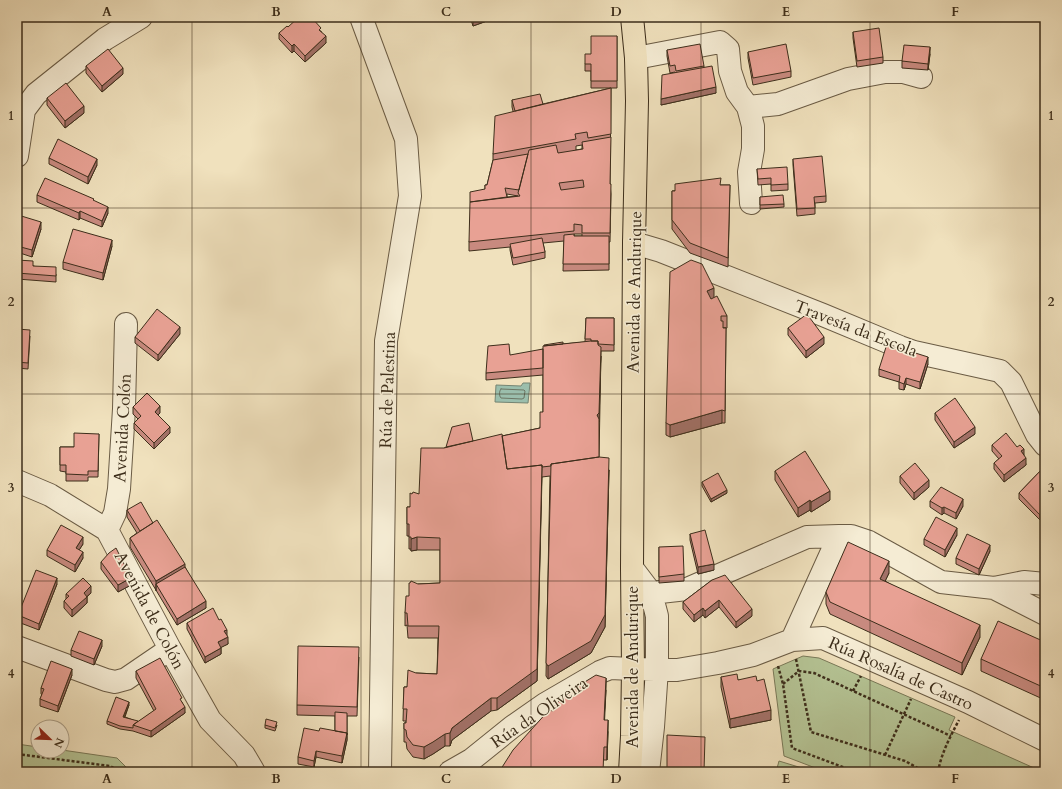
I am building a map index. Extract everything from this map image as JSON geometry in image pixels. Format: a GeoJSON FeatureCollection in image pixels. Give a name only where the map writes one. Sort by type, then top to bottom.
{"type":"FeatureCollection","features":[{"type":"Feature","properties":{"kind":"main road","name":"Avenida de Andurique"},"geometry":{"type":"LineString","coordinates":[[632,17],[636,58],[637,101],[634,243],[632,568],[635,771]]}},
{"type":"Feature","properties":{"kind":"street"},"geometry":{"type":"LineString","coordinates":[[17,156],[24,110],[36,94],[105,39],[141,17]]}},
{"type":"Feature","properties":{"kind":"street","name":"Rúa de Palestina"},"geometry":{"type":"LineString","coordinates":[[361,17],[406,139],[410,196],[386,342],[380,772]]}},
{"type":"Feature","properties":{"kind":"street"},"geometry":{"type":"LineString","coordinates":[[636,58],[720,42],[728,49],[730,71],[737,92],[748,107],[753,126],[749,172],[751,203]]}},
{"type":"Feature","properties":{"kind":"street"},"geometry":{"type":"LineString","coordinates":[[748,107],[778,104],[848,79],[885,72],[903,72],[921,77]]}},
{"type":"Feature","properties":{"kind":"street","name":"Travesía da Escola"},"geometry":{"type":"LineString","coordinates":[[634,243],[661,251],[914,352],[1000,371],[1011,382],[1037,435],[1045,445]]}},
{"type":"Feature","properties":{"kind":"street","name":"Avenida Colón"},"geometry":{"type":"LineString","coordinates":[[107,530],[115,513],[119,489],[124,409],[126,324]]}},
{"type":"Feature","properties":{"kind":"street"},"geometry":{"type":"LineString","coordinates":[[17,481],[50,495],[107,530]]}},
{"type":"Feature","properties":{"kind":"street","name":"Avenida de Colón"},"geometry":{"type":"LineString","coordinates":[[107,530],[170,649],[210,720],[244,754],[254,772]]}},
{"type":"Feature","properties":{"kind":"street"},"geometry":{"type":"LineString","coordinates":[[783,644],[839,536]]}},
{"type":"Feature","properties":{"kind":"street"},"geometry":{"type":"LineString","coordinates":[[651,593],[687,589],[807,537],[839,536],[851,536],[869,542],[941,582],[994,588],[1024,582],[1045,584]]}},
{"type":"Feature","properties":{"kind":"street","name":"Avenida de Andurique"},"geometry":{"type":"LineString","coordinates":[[632,568],[651,593],[657,616],[657,670],[653,727],[635,771]]}},
{"type":"Feature","properties":{"kind":"street"},"geometry":{"type":"LineString","coordinates":[[994,588],[1045,614]]}},
{"type":"Feature","properties":{"kind":"street","name":"Rúa Rosalía de Castro"},"geometry":{"type":"LineString","coordinates":[[633,670],[677,670],[753,655],[783,644],[823,638],[968,702],[1045,740]]}},
{"type":"Feature","properties":{"kind":"street"},"geometry":{"type":"LineString","coordinates":[[17,647],[115,682],[126,679],[170,649]]}},
{"type":"Feature","properties":{"kind":"street","name":"Rúa da Oliveira"},"geometry":{"type":"LineString","coordinates":[[450,772],[471,760],[512,727],[545,704],[600,672],[610,668],[633,670]]}},
{"type":"Feature","properties":{"kind":"path"},"geometry":{"type":"LineString","coordinates":[[783,644],[799,671],[811,732],[905,761],[925,772]]}},
{"type":"Feature","properties":{"kind":"path"},"geometry":{"type":"LineString","coordinates":[[783,644],[783,684],[792,748],[856,772]]}},
{"type":"Feature","properties":{"kind":"path"},"geometry":{"type":"LineString","coordinates":[[783,684],[799,671],[814,673],[951,736]]}},
{"type":"Feature","properties":{"kind":"path"},"geometry":{"type":"LineString","coordinates":[[885,754],[921,681]]}},
{"type":"Feature","properties":{"kind":"path"},"geometry":{"type":"LineString","coordinates":[[938,772],[940,762],[951,736],[968,702]]}},
{"type":"Feature","properties":{"kind":"path"},"geometry":{"type":"LineString","coordinates":[[17,754],[110,766],[121,772]]}},
{"type":"Feature","properties":{"kind":"path"},"geometry":{"type":"LineString","coordinates":[[943,772],[949,772]]}},
{"type":"Feature","properties":{"kind":"shaded area"},"geometry":{"type":"Polygon","coordinates":[[[803,656],[819,658],[955,717],[949,730],[1043,772],[826,772],[784,756],[773,669],[803,656]]]}},
{"type":"Feature","properties":{"kind":"shaded area"},"geometry":{"type":"Polygon","coordinates":[[[17,744],[30,746],[30,759],[70,759],[70,751],[117,758],[131,772],[17,772],[17,744]]]}},
{"type":"Feature","properties":{"kind":"shaded area"},"geometry":{"type":"Polygon","coordinates":[[[779,761],[815,772],[776,772],[779,761]]]}},
{"type":"Feature","properties":{"kind":"water"},"geometry":{"type":"Polygon","coordinates":[[[523,383],[530,383],[528,403],[495,402],[496,385],[521,386],[523,383]]]}},
{"type":"Feature","properties":{"kind":"building"},"geometry":{"type":"Polygon","coordinates":[[[299,17],[311,17],[321,28],[319,30],[326,36],[305,56],[294,44],[292,46],[279,33],[299,17]]]}},
{"type":"Feature","properties":{"kind":"building"},"geometry":{"type":"Polygon","coordinates":[[[879,28],[883,57],[857,61],[853,32],[879,28]]]}},
{"type":"Feature","properties":{"kind":"building"},"geometry":{"type":"Polygon","coordinates":[[[591,36],[617,36],[617,81],[591,81],[591,64],[585,64],[585,54],[591,54],[591,36]]]}},
{"type":"Feature","properties":{"kind":"building"},"geometry":{"type":"Polygon","coordinates":[[[700,44],[704,66],[676,71],[675,65],[670,66],[667,50],[700,44]]]}},
{"type":"Feature","properties":{"kind":"building"},"geometry":{"type":"Polygon","coordinates":[[[786,44],[791,71],[753,78],[748,52],[786,44]]]}},
{"type":"Feature","properties":{"kind":"building"},"geometry":{"type":"Polygon","coordinates":[[[904,45],[930,47],[928,64],[902,61],[904,45]]]}},
{"type":"Feature","properties":{"kind":"building"},"geometry":{"type":"Polygon","coordinates":[[[108,49],[123,68],[102,86],[86,66],[108,49]]]}},
{"type":"Feature","properties":{"kind":"building"},"geometry":{"type":"Polygon","coordinates":[[[712,66],[716,87],[661,99],[662,75],[712,66]]]}},
{"type":"Feature","properties":{"kind":"building"},"geometry":{"type":"Polygon","coordinates":[[[66,83],[84,106],[65,121],[47,98],[66,83]]]}},
{"type":"Feature","properties":{"kind":"building"},"geometry":{"type":"Polygon","coordinates":[[[611,88],[611,134],[588,138],[587,132],[575,134],[576,139],[493,154],[495,116],[611,88]]]}},
{"type":"Feature","properties":{"kind":"building"},"geometry":{"type":"Polygon","coordinates":[[[540,94],[543,104],[515,111],[512,100],[540,94]]]}},
{"type":"Feature","properties":{"kind":"building"},"geometry":{"type":"Polygon","coordinates":[[[611,137],[610,233],[582,233],[582,225],[574,224],[574,231],[469,242],[470,202],[520,196],[518,193],[529,150],[556,145],[558,153],[583,149],[582,142],[611,137]],[[583,180],[559,183],[561,190],[584,187],[583,180]]]}},
{"type":"Feature","properties":{"kind":"building"},"geometry":{"type":"Polygon","coordinates":[[[58,139],[97,159],[88,177],[49,158],[58,139]]]}},
{"type":"Feature","properties":{"kind":"building"},"geometry":{"type":"Polygon","coordinates":[[[528,154],[519,190],[505,188],[507,197],[470,202],[470,192],[485,189],[493,160],[528,154]]]}},
{"type":"Feature","properties":{"kind":"building"},"geometry":{"type":"Polygon","coordinates":[[[822,156],[826,196],[814,197],[815,208],[797,209],[793,159],[822,156]]]}},
{"type":"Feature","properties":{"kind":"building"},"geometry":{"type":"Polygon","coordinates":[[[787,167],[788,184],[771,185],[771,178],[758,179],[757,169],[787,167]]]}},
{"type":"Feature","properties":{"kind":"building"},"geometry":{"type":"Polygon","coordinates":[[[45,178],[94,199],[93,200],[108,207],[102,221],[37,195],[45,178]]]}},
{"type":"Feature","properties":{"kind":"building"},"geometry":{"type":"Polygon","coordinates":[[[721,178],[720,185],[730,185],[728,258],[690,243],[672,220],[672,191],[675,191],[675,184],[721,178]]]}},
{"type":"Feature","properties":{"kind":"building"},"geometry":{"type":"Polygon","coordinates":[[[783,195],[784,204],[760,205],[760,197],[783,195]]]}},
{"type":"Feature","properties":{"kind":"building"},"geometry":{"type":"Polygon","coordinates":[[[18,215],[41,222],[32,250],[17,246],[18,215]]]}},
{"type":"Feature","properties":{"kind":"building"},"geometry":{"type":"Polygon","coordinates":[[[73,229],[112,240],[103,273],[63,262],[73,229]]]}},
{"type":"Feature","properties":{"kind":"building"},"geometry":{"type":"Polygon","coordinates":[[[574,234],[574,236],[609,236],[609,264],[563,264],[564,235],[574,234]]]}},
{"type":"Feature","properties":{"kind":"building"},"geometry":{"type":"Polygon","coordinates":[[[542,238],[545,252],[513,258],[510,244],[542,238]]]}},
{"type":"Feature","properties":{"kind":"building"},"geometry":{"type":"Polygon","coordinates":[[[17,260],[33,261],[33,266],[56,267],[56,276],[17,273],[17,260]]]}},
{"type":"Feature","properties":{"kind":"building"},"geometry":{"type":"Polygon","coordinates":[[[691,260],[702,264],[714,288],[707,291],[711,299],[717,296],[727,316],[721,316],[723,328],[726,328],[725,411],[722,410],[670,425],[666,423],[670,272],[691,260]]]}},
{"type":"Feature","properties":{"kind":"building"},"geometry":{"type":"Polygon","coordinates":[[[157,309],[180,327],[158,355],[135,337],[157,309]]]}},
{"type":"Feature","properties":{"kind":"building"},"geometry":{"type":"Polygon","coordinates":[[[807,314],[824,337],[806,351],[788,328],[807,314]]]}},
{"type":"Feature","properties":{"kind":"building"},"geometry":{"type":"Polygon","coordinates":[[[586,318],[614,318],[614,345],[598,344],[598,341],[585,339],[586,318]]]}},
{"type":"Feature","properties":{"kind":"building"},"geometry":{"type":"Polygon","coordinates":[[[17,329],[30,330],[28,363],[17,362],[17,329]]]}},
{"type":"Feature","properties":{"kind":"building"},"geometry":{"type":"Polygon","coordinates":[[[598,341],[598,345],[601,347],[599,413],[597,415],[599,419],[599,457],[551,464],[551,466],[542,467],[542,465],[507,469],[502,436],[540,428],[540,412],[543,412],[543,346],[598,341]]]}},
{"type":"Feature","properties":{"kind":"building"},"geometry":{"type":"Polygon","coordinates":[[[563,342],[563,344],[544,346],[544,345],[563,342]]]}},
{"type":"Feature","properties":{"kind":"building"},"geometry":{"type":"Polygon","coordinates":[[[509,344],[510,355],[543,349],[543,368],[486,373],[488,346],[509,344]]]}},
{"type":"Feature","properties":{"kind":"building"},"geometry":{"type":"Polygon","coordinates":[[[887,344],[928,357],[920,382],[906,378],[904,384],[899,382],[900,376],[879,369],[887,344]]]}},
{"type":"Feature","properties":{"kind":"building"},"geometry":{"type":"Polygon","coordinates":[[[147,393],[160,406],[155,412],[170,427],[154,443],[134,423],[141,416],[133,407],[147,393]]]}},
{"type":"Feature","properties":{"kind":"building"},"geometry":{"type":"Polygon","coordinates":[[[955,398],[975,427],[954,442],[935,413],[955,398]]]}},
{"type":"Feature","properties":{"kind":"building"},"geometry":{"type":"Polygon","coordinates":[[[469,423],[473,441],[446,447],[452,427],[469,423]]]}},
{"type":"Feature","properties":{"kind":"building"},"geometry":{"type":"Polygon","coordinates":[[[74,433],[99,434],[98,471],[88,471],[88,475],[66,474],[66,465],[60,465],[60,447],[74,447],[74,433]]]}},
{"type":"Feature","properties":{"kind":"building"},"geometry":{"type":"Polygon","coordinates":[[[1006,433],[1017,447],[1020,445],[1024,449],[1021,451],[1026,458],[1004,475],[994,463],[1002,456],[992,445],[1006,433]]]}},
{"type":"Feature","properties":{"kind":"building"},"geometry":{"type":"Polygon","coordinates":[[[502,434],[507,469],[542,465],[537,669],[497,698],[491,698],[452,728],[450,733],[445,734],[424,747],[413,745],[407,737],[406,730],[404,729],[407,709],[403,709],[404,687],[407,687],[408,670],[416,673],[437,674],[439,626],[408,626],[407,613],[405,613],[406,596],[409,596],[409,583],[411,581],[418,584],[440,583],[440,538],[417,537],[411,539],[411,537],[409,537],[409,524],[407,524],[407,507],[410,507],[410,493],[412,494],[413,492],[419,494],[421,448],[444,448],[502,434]]]}},
{"type":"Feature","properties":{"kind":"building"},"geometry":{"type":"Polygon","coordinates":[[[805,451],[830,491],[811,502],[810,500],[798,508],[775,471],[805,451]]]}},
{"type":"Feature","properties":{"kind":"building"},"geometry":{"type":"Polygon","coordinates":[[[599,457],[609,458],[605,615],[591,641],[548,666],[546,663],[551,464],[599,457]]]}},
{"type":"Feature","properties":{"kind":"building"},"geometry":{"type":"Polygon","coordinates":[[[915,463],[929,480],[914,493],[900,476],[915,463]]]}},
{"type":"Feature","properties":{"kind":"building"},"geometry":{"type":"Polygon","coordinates":[[[1045,466],[1045,510],[1040,515],[1019,493],[1045,466]]]}},
{"type":"Feature","properties":{"kind":"building"},"geometry":{"type":"Polygon","coordinates":[[[718,473],[727,490],[711,499],[702,482],[718,473]]]}},
{"type":"Feature","properties":{"kind":"building"},"geometry":{"type":"Polygon","coordinates":[[[941,487],[963,499],[956,513],[944,507],[942,508],[930,501],[941,487]]]}},
{"type":"Feature","properties":{"kind":"building"},"geometry":{"type":"Polygon","coordinates":[[[141,502],[153,523],[140,531],[127,510],[141,502]]]}},
{"type":"Feature","properties":{"kind":"building"},"geometry":{"type":"Polygon","coordinates":[[[1045,513],[1045,522],[1040,518],[1045,513]]]}},
{"type":"Feature","properties":{"kind":"building"},"geometry":{"type":"Polygon","coordinates":[[[936,517],[957,528],[945,550],[924,539],[936,517]]]}},
{"type":"Feature","properties":{"kind":"building"},"geometry":{"type":"Polygon","coordinates":[[[157,520],[185,564],[156,581],[130,538],[157,520]]]}},
{"type":"Feature","properties":{"kind":"building"},"geometry":{"type":"Polygon","coordinates":[[[61,525],[83,537],[76,548],[83,552],[75,565],[47,550],[61,525]]]}},
{"type":"Feature","properties":{"kind":"building"},"geometry":{"type":"Polygon","coordinates":[[[705,530],[714,564],[698,567],[690,534],[705,530]]]}},
{"type":"Feature","properties":{"kind":"building"},"geometry":{"type":"Polygon","coordinates":[[[967,534],[990,545],[979,569],[956,558],[967,534]]]}},
{"type":"Feature","properties":{"kind":"building"},"geometry":{"type":"Polygon","coordinates":[[[848,542],[889,561],[880,579],[980,625],[962,663],[830,602],[826,592],[848,542]]]}},
{"type":"Feature","properties":{"kind":"building"},"geometry":{"type":"Polygon","coordinates":[[[683,546],[684,574],[659,577],[659,547],[683,546]]]}},
{"type":"Feature","properties":{"kind":"building"},"geometry":{"type":"Polygon","coordinates":[[[116,548],[131,578],[118,585],[101,562],[116,548]]]}},
{"type":"Feature","properties":{"kind":"building"},"geometry":{"type":"Polygon","coordinates":[[[185,567],[206,601],[177,619],[156,584],[185,567]]]}},
{"type":"Feature","properties":{"kind":"building"},"geometry":{"type":"Polygon","coordinates":[[[36,570],[57,578],[39,624],[18,615],[36,570]]]}},
{"type":"Feature","properties":{"kind":"building"},"geometry":{"type":"Polygon","coordinates":[[[725,575],[752,609],[736,622],[719,600],[705,611],[703,608],[694,615],[683,602],[712,580],[725,575]]]}},
{"type":"Feature","properties":{"kind":"building"},"geometry":{"type":"Polygon","coordinates":[[[83,578],[91,586],[84,593],[87,597],[72,610],[64,601],[69,596],[66,594],[83,578]]]}},
{"type":"Feature","properties":{"kind":"building"},"geometry":{"type":"Polygon","coordinates":[[[213,608],[219,620],[221,619],[227,630],[224,631],[228,637],[218,642],[221,648],[205,657],[187,623],[213,608]]]}},
{"type":"Feature","properties":{"kind":"building"},"geometry":{"type":"Polygon","coordinates":[[[998,621],[1045,642],[1045,688],[981,659],[998,621]]]}},
{"type":"Feature","properties":{"kind":"building"},"geometry":{"type":"Polygon","coordinates":[[[79,631],[102,640],[94,659],[71,650],[79,631]]]}},
{"type":"Feature","properties":{"kind":"building"},"geometry":{"type":"Polygon","coordinates":[[[298,646],[359,647],[357,707],[297,705],[298,646]]]}},
{"type":"Feature","properties":{"kind":"building"},"geometry":{"type":"Polygon","coordinates":[[[160,658],[182,698],[180,699],[185,707],[151,731],[133,725],[156,709],[136,671],[160,658]]]}},
{"type":"Feature","properties":{"kind":"building"},"geometry":{"type":"Polygon","coordinates":[[[51,661],[72,669],[58,706],[40,699],[44,689],[41,688],[51,661]]]}},
{"type":"Feature","properties":{"kind":"building"},"geometry":{"type":"Polygon","coordinates":[[[737,674],[738,680],[756,676],[757,681],[764,679],[771,710],[730,719],[721,677],[737,674]]]}},
{"type":"Feature","properties":{"kind":"building"},"geometry":{"type":"Polygon","coordinates":[[[596,675],[606,678],[604,720],[608,720],[607,747],[604,747],[603,772],[499,772],[513,750],[549,710],[553,711],[554,706],[567,693],[596,675]]]}},
{"type":"Feature","properties":{"kind":"building"},"geometry":{"type":"Polygon","coordinates":[[[116,697],[129,702],[123,717],[138,721],[133,725],[133,728],[120,726],[107,721],[116,697]]]}},
{"type":"Feature","properties":{"kind":"building"},"geometry":{"type":"Polygon","coordinates":[[[335,712],[347,713],[347,733],[335,731],[335,712]]]}},
{"type":"Feature","properties":{"kind":"building"},"geometry":{"type":"Polygon","coordinates":[[[266,719],[277,722],[275,728],[265,725],[266,719]]]}},
{"type":"Feature","properties":{"kind":"building"},"geometry":{"type":"Polygon","coordinates":[[[304,728],[319,731],[320,728],[347,733],[342,756],[316,751],[314,761],[298,757],[304,728]]]}},
{"type":"Feature","properties":{"kind":"building"},"geometry":{"type":"Polygon","coordinates":[[[667,735],[705,737],[704,772],[667,772],[667,735]]]}}]}
